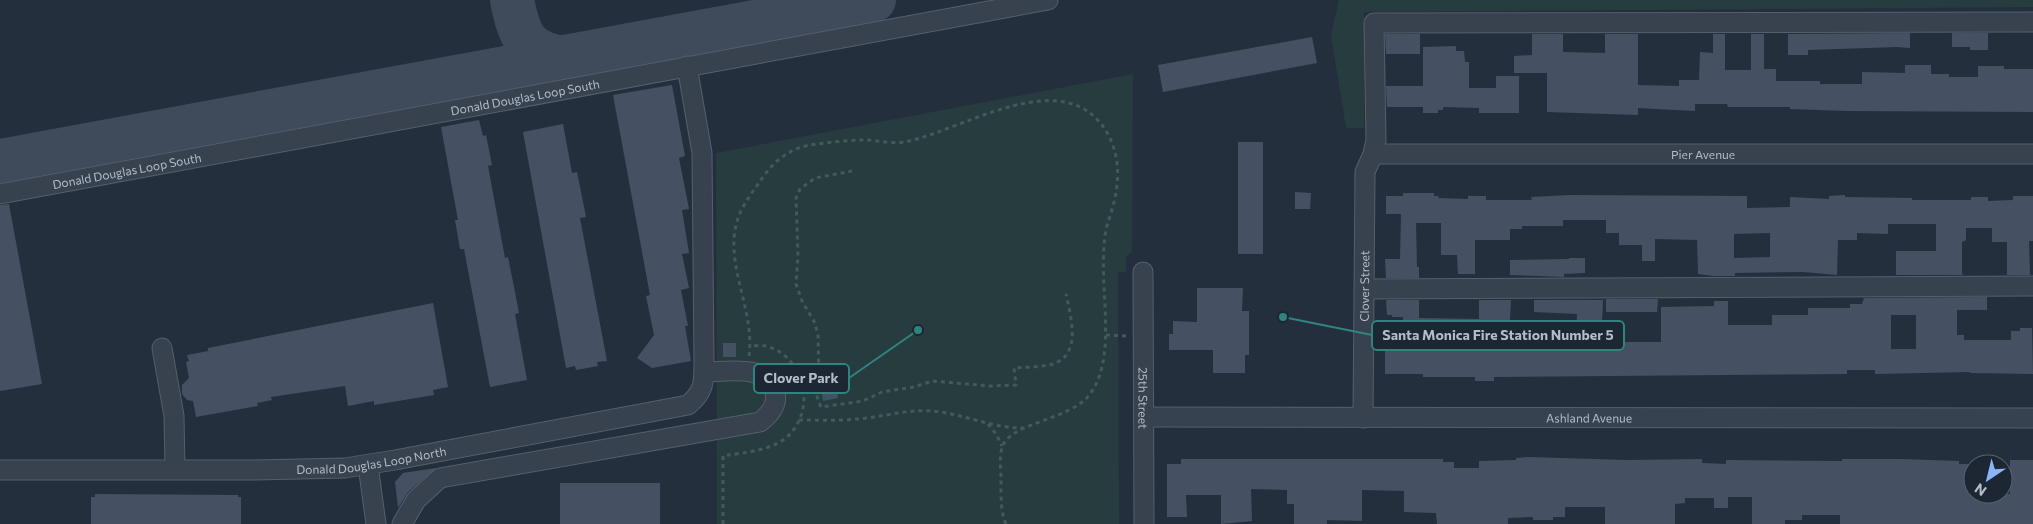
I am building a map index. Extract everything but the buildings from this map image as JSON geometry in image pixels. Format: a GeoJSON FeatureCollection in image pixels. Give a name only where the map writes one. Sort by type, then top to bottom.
{"type":"FeatureCollection","features":[{"type":"Feature","properties":{"kind":"street","name":"Donald Douglas Loop South"},"geometry":{"type":"LineString","coordinates":[[0,194],[1048,0]]}},
{"type":"Feature","properties":{"kind":"street","name":"Clover Street"},"geometry":{"type":"LineString","coordinates":[[1364,418],[1365,172],[1373,154],[1376,140],[1374,23],[2033,22]]}},
{"type":"Feature","properties":{"kind":"street","name":"Donald Douglas Loop North"},"geometry":{"type":"LineString","coordinates":[[0,470],[328,469],[368,465],[688,405],[698,397],[703,382],[704,366],[702,153],[687,66]]}},
{"type":"Feature","properties":{"kind":"street","name":"Pier Avenue"},"geometry":{"type":"LineString","coordinates":[[1373,154],[2033,154]]}},
{"type":"Feature","properties":{"kind":"street","name":"25th Street"},"geometry":{"type":"LineString","coordinates":[[1143,272],[1144,524]]}},
{"type":"Feature","properties":{"kind":"street"},"geometry":{"type":"LineString","coordinates":[[1364,289],[2033,286]]}},
{"type":"Feature","properties":{"kind":"street"},"geometry":{"type":"LineString","coordinates":[[162,348],[174,416],[175,469]]}},
{"type":"Feature","properties":{"kind":"street"},"geometry":{"type":"LineString","coordinates":[[402,524],[416,500],[440,478],[760,422],[768,416],[774,406],[776,396],[773,384],[763,375],[747,371],[704,366]]}},
{"type":"Feature","properties":{"kind":"street","name":"Ashland Avenue"},"geometry":{"type":"LineString","coordinates":[[1144,417],[2033,418]]}},
{"type":"Feature","properties":{"kind":"street"},"geometry":{"type":"LineString","coordinates":[[368,465],[376,524]]}},
{"type":"Feature","properties":{"kind":"path"},"geometry":{"type":"LineString","coordinates":[[747,371],[751,346],[747,306],[736,265],[734,242],[736,224],[745,204],[770,166],[785,154],[806,144],[862,140],[905,142],[1004,107],[1029,102],[1061,103],[1082,108],[1100,121],[1111,139],[1119,167],[1117,197],[1104,236],[1106,335],[1102,364],[1096,384],[1090,395],[1074,408],[1024,428],[1009,437],[1002,447]]}},
{"type":"Feature","properties":{"kind":"path"},"geometry":{"type":"LineString","coordinates":[[804,386],[819,377],[818,336],[815,324],[802,301],[796,284],[798,256],[796,198],[800,189],[815,178],[852,172]]}},
{"type":"Feature","properties":{"kind":"path"},"geometry":{"type":"LineString","coordinates":[[813,380],[821,407],[856,402],[882,392],[914,387],[932,381],[990,386],[1016,385],[1014,368],[1054,364],[1063,358],[1069,349],[1073,330],[1066,294]]}},
{"type":"Feature","properties":{"kind":"path"},"geometry":{"type":"LineString","coordinates":[[1106,335],[1126,336]]}},
{"type":"Feature","properties":{"kind":"path"},"geometry":{"type":"LineString","coordinates":[[799,420],[858,419],[912,410],[952,414],[987,424],[1010,428],[1024,428]]}},
{"type":"Feature","properties":{"kind":"path"},"geometry":{"type":"LineString","coordinates":[[987,424],[996,434],[1002,447],[1002,514],[1006,524]]}},
{"type":"Feature","properties":{"kind":"green space"},"geometry":{"type":"Polygon","coordinates":[[[1339,0],[2033,0],[2033,7],[1364,12],[1364,128],[1346,128],[1331,36],[1339,0]]]}},
{"type":"Feature","properties":{"kind":"green space"},"geometry":{"type":"Polygon","coordinates":[[[1133,74],[1132,251],[1126,257],[1126,272],[1118,272],[1119,524],[717,524],[716,153],[1133,74]]]}},
{"type":"Feature","properties":{"kind":"taxiway"},"geometry":{"type":"LineString","coordinates":[[512,0],[518,24],[526,41],[541,52],[565,58]]}},
{"type":"Feature","properties":{"kind":"taxiway"},"geometry":{"type":"LineString","coordinates":[[0,161],[874,0]]}},
{"type":"Feature","properties":{"kind":"place","name":"Santa Monica Fire Station Number 5"},"geometry":{"type":"Point","coordinates":[1283,317]}},
{"type":"Feature","properties":{"kind":"place","name":"Clover Park"},"geometry":{"type":"Point","coordinates":[918,330]}}]}
